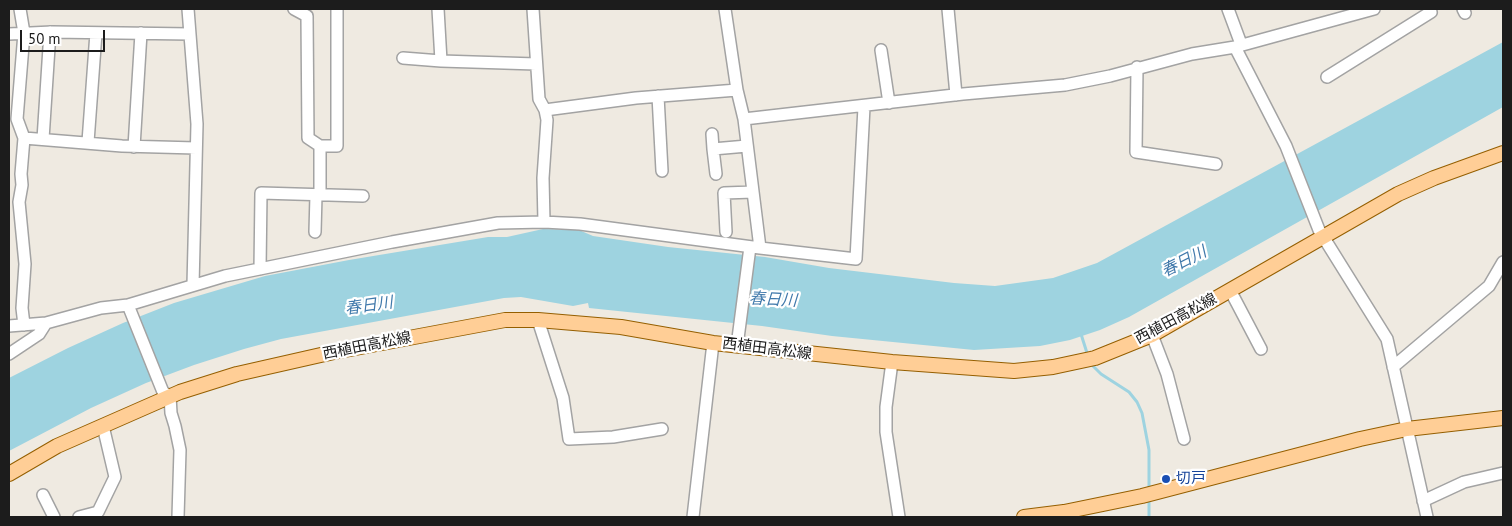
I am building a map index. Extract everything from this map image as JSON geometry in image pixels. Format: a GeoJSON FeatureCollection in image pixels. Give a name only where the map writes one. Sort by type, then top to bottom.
{"type":"FeatureCollection","features":[{"type":"Feature","properties":{"kind":"main road","name":"西植田高松線"},"geometry":{"type":"LineString","coordinates":[[9,474],[57,446],[170,396],[236,374],[334,352],[504,320],[538,320],[621,327],[738,346],[892,362],[1014,371],[1053,367],[1095,358],[1152,335],[1321,234],[1398,194],[1434,178],[1503,153]]}},
{"type":"Feature","properties":{"kind":"main road"},"geometry":{"type":"LineString","coordinates":[[1024,517],[1073,510],[1142,496],[1407,429],[1503,418]]}},
{"type":"Feature","properties":{"kind":"street"},"geometry":{"type":"LineString","coordinates":[[20,9],[24,33],[17,118],[24,138],[22,185],[19,202],[25,264],[22,308],[24,325]]}},
{"type":"Feature","properties":{"kind":"street"},"geometry":{"type":"LineString","coordinates":[[188,9],[197,124],[193,285]]}},
{"type":"Feature","properties":{"kind":"street"},"geometry":{"type":"LineString","coordinates":[[294,9],[307,16],[308,138],[320,146],[337,146],[337,9]]}},
{"type":"Feature","properties":{"kind":"street"},"geometry":{"type":"LineString","coordinates":[[438,9],[441,61]]}},
{"type":"Feature","properties":{"kind":"street"},"geometry":{"type":"LineString","coordinates":[[533,9],[540,99],[547,120],[543,178],[544,222]]}},
{"type":"Feature","properties":{"kind":"street"},"geometry":{"type":"LineString","coordinates":[[725,9],[737,90],[744,119],[753,192],[755,247],[738,346]]}},
{"type":"Feature","properties":{"kind":"street"},"geometry":{"type":"LineString","coordinates":[[948,9],[956,95]]}},
{"type":"Feature","properties":{"kind":"street"},"geometry":{"type":"LineString","coordinates":[[1228,9],[1238,46],[1286,146],[1321,234],[1388,339],[1427,517]]}},
{"type":"Feature","properties":{"kind":"street"},"geometry":{"type":"LineString","coordinates":[[744,119],[956,95],[1065,85],[1110,76],[1136,67],[1192,54],[1238,46],[1374,9]]}},
{"type":"Feature","properties":{"kind":"street"},"geometry":{"type":"LineString","coordinates":[[1327,77],[1431,12],[1430,9]]}},
{"type":"Feature","properties":{"kind":"street"},"geometry":{"type":"LineString","coordinates":[[43,139],[50,32]]}},
{"type":"Feature","properties":{"kind":"street"},"geometry":{"type":"LineString","coordinates":[[9,34],[50,32],[190,34]]}},
{"type":"Feature","properties":{"kind":"street"},"geometry":{"type":"LineString","coordinates":[[88,142],[96,33]]}},
{"type":"Feature","properties":{"kind":"street"},"geometry":{"type":"LineString","coordinates":[[134,146],[141,33]]}},
{"type":"Feature","properties":{"kind":"street"},"geometry":{"type":"LineString","coordinates":[[881,50],[889,103]]}},
{"type":"Feature","properties":{"kind":"street"},"geometry":{"type":"LineString","coordinates":[[403,58],[536,64]]}},
{"type":"Feature","properties":{"kind":"street"},"geometry":{"type":"LineString","coordinates":[[1136,67],[1136,152],[1216,164]]}},
{"type":"Feature","properties":{"kind":"street"},"geometry":{"type":"LineString","coordinates":[[545,110],[658,96],[737,90]]}},
{"type":"Feature","properties":{"kind":"street"},"geometry":{"type":"LineString","coordinates":[[658,96],[662,171]]}},
{"type":"Feature","properties":{"kind":"street"},"geometry":{"type":"LineString","coordinates":[[9,326],[46,324],[101,308],[130,309],[193,285],[225,276],[498,223],[544,222],[580,224],[856,259],[864,106]]}},
{"type":"Feature","properties":{"kind":"street"},"geometry":{"type":"LineString","coordinates":[[712,134],[716,174]]}},
{"type":"Feature","properties":{"kind":"street"},"geometry":{"type":"LineString","coordinates":[[24,138],[134,146],[196,148]]}},
{"type":"Feature","properties":{"kind":"street"},"geometry":{"type":"LineString","coordinates":[[314,232],[320,146]]}},
{"type":"Feature","properties":{"kind":"street"},"geometry":{"type":"LineString","coordinates":[[713,149],[747,146]]}},
{"type":"Feature","properties":{"kind":"street"},"geometry":{"type":"LineString","coordinates":[[260,269],[261,192],[363,196]]}},
{"type":"Feature","properties":{"kind":"street"},"geometry":{"type":"LineString","coordinates":[[726,232],[724,193],[753,192]]}},
{"type":"Feature","properties":{"kind":"street"},"geometry":{"type":"LineString","coordinates":[[1393,367],[1489,286],[1503,262]]}},
{"type":"Feature","properties":{"kind":"street"},"geometry":{"type":"LineString","coordinates":[[1230,290],[1261,349]]}},
{"type":"Feature","properties":{"kind":"street"},"geometry":{"type":"LineString","coordinates":[[130,309],[163,392],[170,396],[171,412],[180,450],[178,517]]}},
{"type":"Feature","properties":{"kind":"street"},"geometry":{"type":"LineString","coordinates":[[538,320],[564,398],[569,439],[613,437],[662,429]]}},
{"type":"Feature","properties":{"kind":"street"},"geometry":{"type":"LineString","coordinates":[[9,354],[39,334],[46,324]]}},
{"type":"Feature","properties":{"kind":"street"},"geometry":{"type":"LineString","coordinates":[[1152,335],[1167,374],[1184,439]]}},
{"type":"Feature","properties":{"kind":"street"},"geometry":{"type":"LineString","coordinates":[[693,517],[713,343]]}},
{"type":"Feature","properties":{"kind":"street"},"geometry":{"type":"LineString","coordinates":[[892,362],[886,408],[886,432],[899,517]]}},
{"type":"Feature","properties":{"kind":"street"},"geometry":{"type":"LineString","coordinates":[[79,517],[98,515],[115,477],[103,426]]}},
{"type":"Feature","properties":{"kind":"street"},"geometry":{"type":"LineString","coordinates":[[1423,501],[1464,482],[1503,474]]}},
{"type":"Feature","properties":{"kind":"street"},"geometry":{"type":"LineString","coordinates":[[43,494],[54,517]]}},
{"type":"Feature","properties":{"kind":"water","name":"春日川"},"geometry":{"type":"Polygon","coordinates":[[[1503,42],[1503,107],[1129,317],[1100,330],[1070,340],[1040,346],[974,350],[589,308],[588,303],[573,306],[521,297],[504,298],[281,339],[244,349],[146,383],[91,408],[9,451],[9,378],[123,323],[174,303],[265,276],[349,260],[488,237],[507,237],[543,229],[579,230],[593,236],[668,247],[765,257],[829,268],[954,283],[995,286],[1053,278],[1097,263],[1503,42]]]}},
{"type":"Feature","properties":{"kind":"waterway"},"geometry":{"type":"LineString","coordinates":[[1081,334],[1087,353]]}},
{"type":"Feature","properties":{"kind":"waterway"},"geometry":{"type":"LineString","coordinates":[[1093,366],[1101,374],[1129,392],[1137,402],[1142,413],[1149,450],[1149,489]]}},
{"type":"Feature","properties":{"kind":"waterway"},"geometry":{"type":"LineString","coordinates":[[1149,498],[1149,517]]}},
{"type":"Feature","properties":{"kind":"place","name":"切戸"},"geometry":{"type":"Point","coordinates":[1166,479]}}]}
